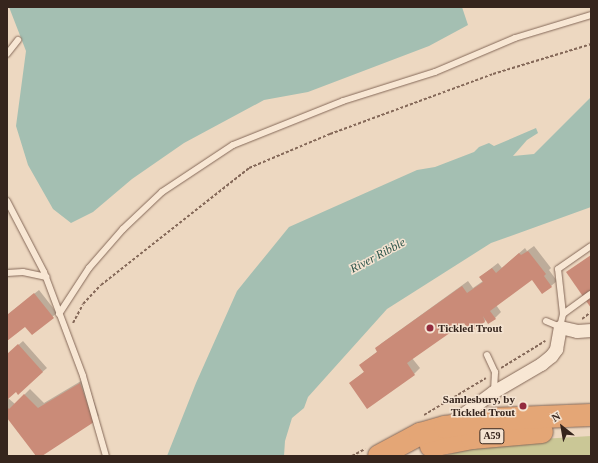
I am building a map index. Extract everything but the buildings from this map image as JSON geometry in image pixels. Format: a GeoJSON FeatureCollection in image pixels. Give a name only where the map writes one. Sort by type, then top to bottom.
{"type":"FeatureCollection","features":[{"type":"Feature","properties":{"kind":"highway","name":"A59"},"geometry":{"type":"LineString","coordinates":[[382,450],[420,434],[445,427],[493,419],[591,415]]}},
{"type":"Feature","properties":{"kind":"highway","name":"A59"},"geometry":{"type":"LineString","coordinates":[[382,450],[424,448],[454,441],[498,435],[591,430]]}},
{"type":"Feature","properties":{"kind":"street"},"geometry":{"type":"LineString","coordinates":[[445,427],[493,392],[541,364],[551,356],[556,349],[560,327],[577,331],[591,330]]}},
{"type":"Feature","properties":{"kind":"lane"},"geometry":{"type":"LineString","coordinates":[[59,314],[89,268],[123,228],[162,192],[233,145],[343,101],[435,72],[514,38],[591,15]]}},
{"type":"Feature","properties":{"kind":"lane"},"geometry":{"type":"LineString","coordinates":[[7,54],[18,40]]}},
{"type":"Feature","properties":{"kind":"lane"},"geometry":{"type":"LineString","coordinates":[[7,201],[27,237],[46,277],[83,376],[106,456]]}},
{"type":"Feature","properties":{"kind":"lane"},"geometry":{"type":"LineString","coordinates":[[546,321],[560,327],[563,314],[558,269],[591,246]]}},
{"type":"Feature","properties":{"kind":"lane"},"geometry":{"type":"LineString","coordinates":[[7,274],[23,272],[46,277]]}},
{"type":"Feature","properties":{"kind":"lane"},"geometry":{"type":"LineString","coordinates":[[563,314],[591,294]]}},
{"type":"Feature","properties":{"kind":"lane"},"geometry":{"type":"LineString","coordinates":[[487,354],[495,372],[493,392]]}},
{"type":"Feature","properties":{"kind":"path"},"geometry":{"type":"LineString","coordinates":[[74,328],[74,319],[101,284],[249,168],[330,134],[493,74],[591,44]]}},
{"type":"Feature","properties":{"kind":"path"},"geometry":{"type":"LineString","coordinates":[[419,418],[548,338],[560,327],[582,319],[591,312]]}},
{"type":"Feature","properties":{"kind":"path"},"geometry":{"type":"LineString","coordinates":[[352,456],[382,450]]}},
{"type":"Feature","properties":{"kind":"shaded area"},"geometry":{"type":"Polygon","coordinates":[[[591,436],[591,456],[444,456],[489,442],[591,436]]]}},
{"type":"Feature","properties":{"kind":"water"},"geometry":{"type":"Polygon","coordinates":[[[9,7],[462,7],[468,25],[429,46],[308,92],[264,100],[184,143],[132,179],[93,212],[71,223],[53,209],[28,165],[16,126],[26,51],[9,7]]]}},
{"type":"Feature","properties":{"kind":"water","name":"River Ribble"},"geometry":{"type":"Polygon","coordinates":[[[591,97],[591,207],[491,243],[387,309],[308,397],[304,408],[292,418],[285,441],[284,456],[167,456],[196,383],[237,291],[289,227],[417,170],[435,167],[474,152],[479,147],[489,143],[494,146],[536,128],[538,133],[527,140],[513,156],[534,154],[591,97]]]}},
{"type":"Feature","properties":{"kind":"place","name":"Tickled Trout"},"geometry":{"type":"Point","coordinates":[430,328]}},
{"type":"Feature","properties":{"kind":"place","name":"Samlesbury, by Tickled Trout"},"geometry":{"type":"Point","coordinates":[523,406]}}]}
